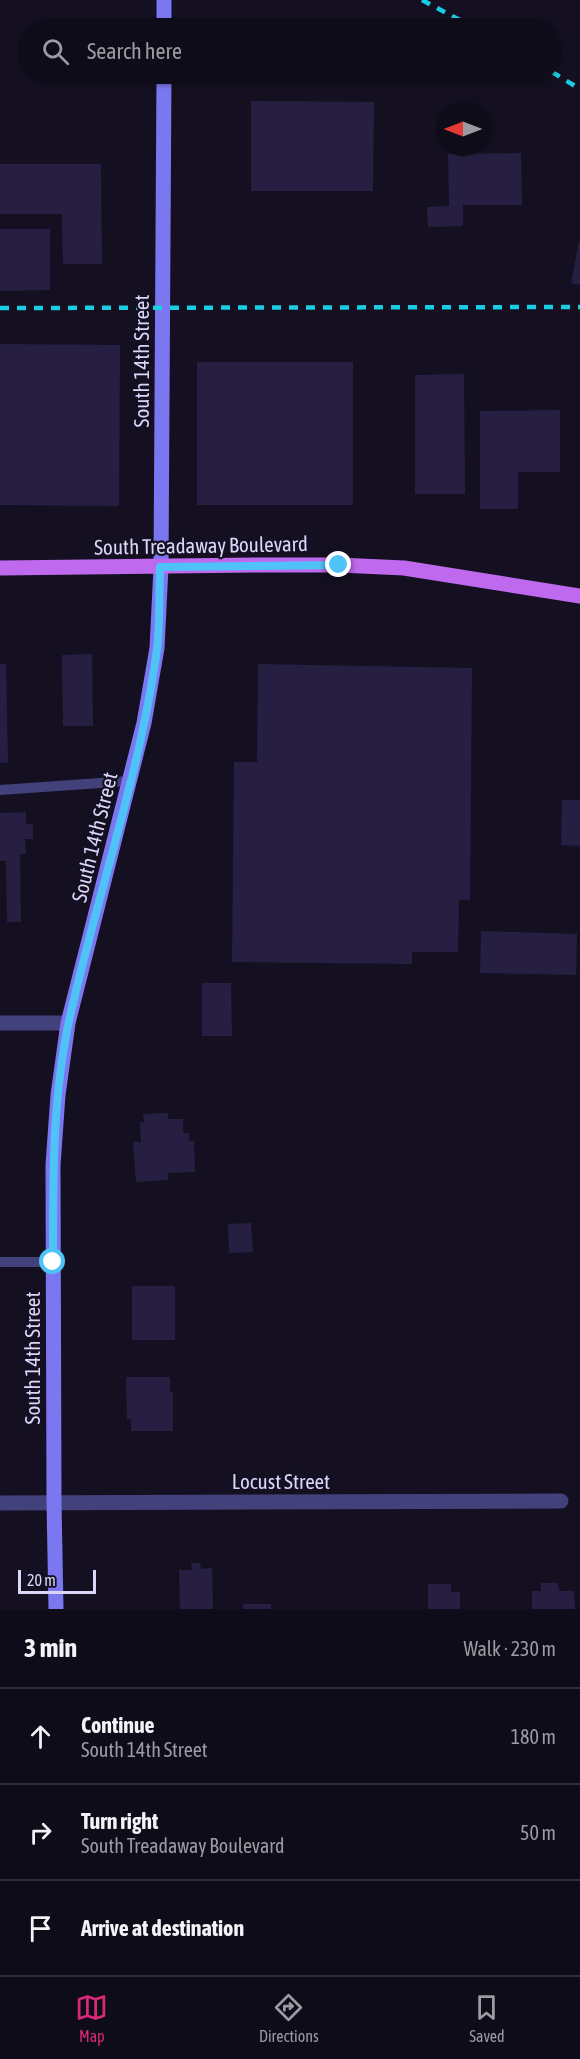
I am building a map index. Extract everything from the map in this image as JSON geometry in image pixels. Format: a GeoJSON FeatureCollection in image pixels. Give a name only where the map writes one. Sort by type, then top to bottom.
{"type":"FeatureCollection","features":[{"type":"Feature","properties":{"kind":"main road"},"geometry":{"type":"LineString","coordinates":[[164,0],[164,18]]}},
{"type":"Feature","properties":{"kind":"main road","name":"South 14th Street"},"geometry":{"type":"LineString","coordinates":[[56,1609],[53,1165],[57,1095],[68,1023],[144,723],[157,648],[160,567],[164,84]]}},
{"type":"Feature","properties":{"kind":"main road","name":"South Treadaway Boulevard"},"geometry":{"type":"LineString","coordinates":[[0,568],[339,565],[404,568],[580,596]]}},
{"type":"Feature","properties":{"kind":"street"},"geometry":{"type":"LineString","coordinates":[[0,1023],[68,1023]]}},
{"type":"Feature","properties":{"kind":"street","name":"Locust Street"},"geometry":{"type":"LineString","coordinates":[[0,1503],[561,1501]]}},
{"type":"Feature","properties":{"kind":"lane"},"geometry":{"type":"LineString","coordinates":[[0,790],[129,781]]}},
{"type":"Feature","properties":{"kind":"lane"},"geometry":{"type":"LineString","coordinates":[[0,1262],[53,1262]]}},
{"type":"Feature","properties":{"kind":"building"},"geometry":{"type":"Polygon","coordinates":[[[251,101],[374,102],[373,191],[251,191],[251,101]]]}},
{"type":"Feature","properties":{"kind":"building"},"geometry":{"type":"Polygon","coordinates":[[[490,153],[521,153],[522,205],[463,205],[463,226],[428,227],[427,207],[449,206],[448,156],[490,156],[490,153]]]}},
{"type":"Feature","properties":{"kind":"building"},"geometry":{"type":"Polygon","coordinates":[[[0,164],[101,164],[102,264],[63,264],[62,214],[0,214],[0,164]]]}},
{"type":"Feature","properties":{"kind":"building"},"geometry":{"type":"Polygon","coordinates":[[[0,229],[50,229],[50,290],[0,291],[0,229]]]}},
{"type":"Feature","properties":{"kind":"building"},"geometry":{"type":"Polygon","coordinates":[[[580,241],[580,285],[571,283],[580,241]]]}},
{"type":"Feature","properties":{"kind":"building"},"geometry":{"type":"Polygon","coordinates":[[[0,344],[120,345],[119,506],[0,505],[0,344]]]}},
{"type":"Feature","properties":{"kind":"building"},"geometry":{"type":"Polygon","coordinates":[[[197,362],[353,362],[353,505],[197,505],[197,362]]]}},
{"type":"Feature","properties":{"kind":"building"},"geometry":{"type":"Polygon","coordinates":[[[464,374],[465,494],[415,494],[415,375],[464,374]]]}},
{"type":"Feature","properties":{"kind":"building"},"geometry":{"type":"Polygon","coordinates":[[[560,410],[560,472],[518,472],[518,509],[480,509],[480,411],[560,410]]]}},
{"type":"Feature","properties":{"kind":"building"},"geometry":{"type":"Polygon","coordinates":[[[92,654],[93,726],[63,726],[62,655],[92,654]]]}},
{"type":"Feature","properties":{"kind":"building"},"geometry":{"type":"Polygon","coordinates":[[[0,664],[6,664],[8,762],[0,763],[0,664]]]}},
{"type":"Feature","properties":{"kind":"building"},"geometry":{"type":"Polygon","coordinates":[[[258,664],[472,668],[470,900],[459,900],[458,952],[412,952],[412,964],[232,962],[234,762],[257,762],[258,664]]]}},
{"type":"Feature","properties":{"kind":"building"},"geometry":{"type":"Polygon","coordinates":[[[562,800],[580,800],[580,846],[561,845],[562,800]]]}},
{"type":"Feature","properties":{"kind":"building"},"geometry":{"type":"Polygon","coordinates":[[[26,812],[26,824],[33,824],[33,839],[25,839],[26,854],[20,854],[21,922],[7,922],[6,861],[0,861],[0,813],[26,812]]]}},
{"type":"Feature","properties":{"kind":"building"},"geometry":{"type":"Polygon","coordinates":[[[481,931],[577,934],[576,975],[480,973],[481,931]]]}},
{"type":"Feature","properties":{"kind":"building"},"geometry":{"type":"Polygon","coordinates":[[[202,983],[231,983],[232,1036],[202,1036],[202,983]]]}},
{"type":"Feature","properties":{"kind":"building"},"geometry":{"type":"Polygon","coordinates":[[[168,1113],[168,1119],[183,1119],[183,1133],[189,1133],[189,1141],[194,1141],[195,1172],[168,1173],[168,1180],[136,1182],[133,1142],[141,1142],[140,1122],[144,1122],[143,1114],[168,1113]]]}},
{"type":"Feature","properties":{"kind":"building"},"geometry":{"type":"Polygon","coordinates":[[[251,1223],[253,1252],[229,1253],[228,1224],[251,1223]]]}},
{"type":"Feature","properties":{"kind":"building"},"geometry":{"type":"Polygon","coordinates":[[[132,1286],[175,1286],[175,1340],[132,1340],[132,1286]]]}},
{"type":"Feature","properties":{"kind":"building"},"geometry":{"type":"Polygon","coordinates":[[[126,1377],[170,1377],[170,1392],[173,1392],[173,1431],[131,1431],[131,1419],[127,1419],[126,1377]]]}},
{"type":"Feature","properties":{"kind":"building"},"geometry":{"type":"Polygon","coordinates":[[[191,1563],[200,1563],[201,1569],[212,1568],[213,1609],[180,1609],[179,1570],[192,1570],[191,1563]]]}},
{"type":"Feature","properties":{"kind":"building"},"geometry":{"type":"Polygon","coordinates":[[[541,1583],[558,1583],[559,1591],[574,1591],[575,1609],[532,1609],[532,1591],[541,1591],[541,1583]]]}},
{"type":"Feature","properties":{"kind":"building"},"geometry":{"type":"Polygon","coordinates":[[[428,1584],[451,1584],[451,1592],[460,1592],[460,1609],[428,1609],[428,1584]]]}},
{"type":"Feature","properties":{"kind":"building"},"geometry":{"type":"Polygon","coordinates":[[[243,1604],[271,1604],[271,1609],[243,1609],[243,1604]]]}},
{"type":"Feature","properties":{"kind":"railway"},"geometry":{"type":"LineString","coordinates":[[422,0],[456,18]]}},
{"type":"Feature","properties":{"kind":"railway"},"geometry":{"type":"LineString","coordinates":[[562,78],[580,89]]}},
{"type":"Feature","properties":{"kind":"railway"},"geometry":{"type":"LineString","coordinates":[[0,308],[580,307]]}},
{"type":"Feature","properties":{"kind":"route"},"geometry":{"type":"LineString","coordinates":[[53,1262],[53,1165],[57,1095],[68,1023],[144,723],[157,648],[160,567],[339,565]]}}]}
